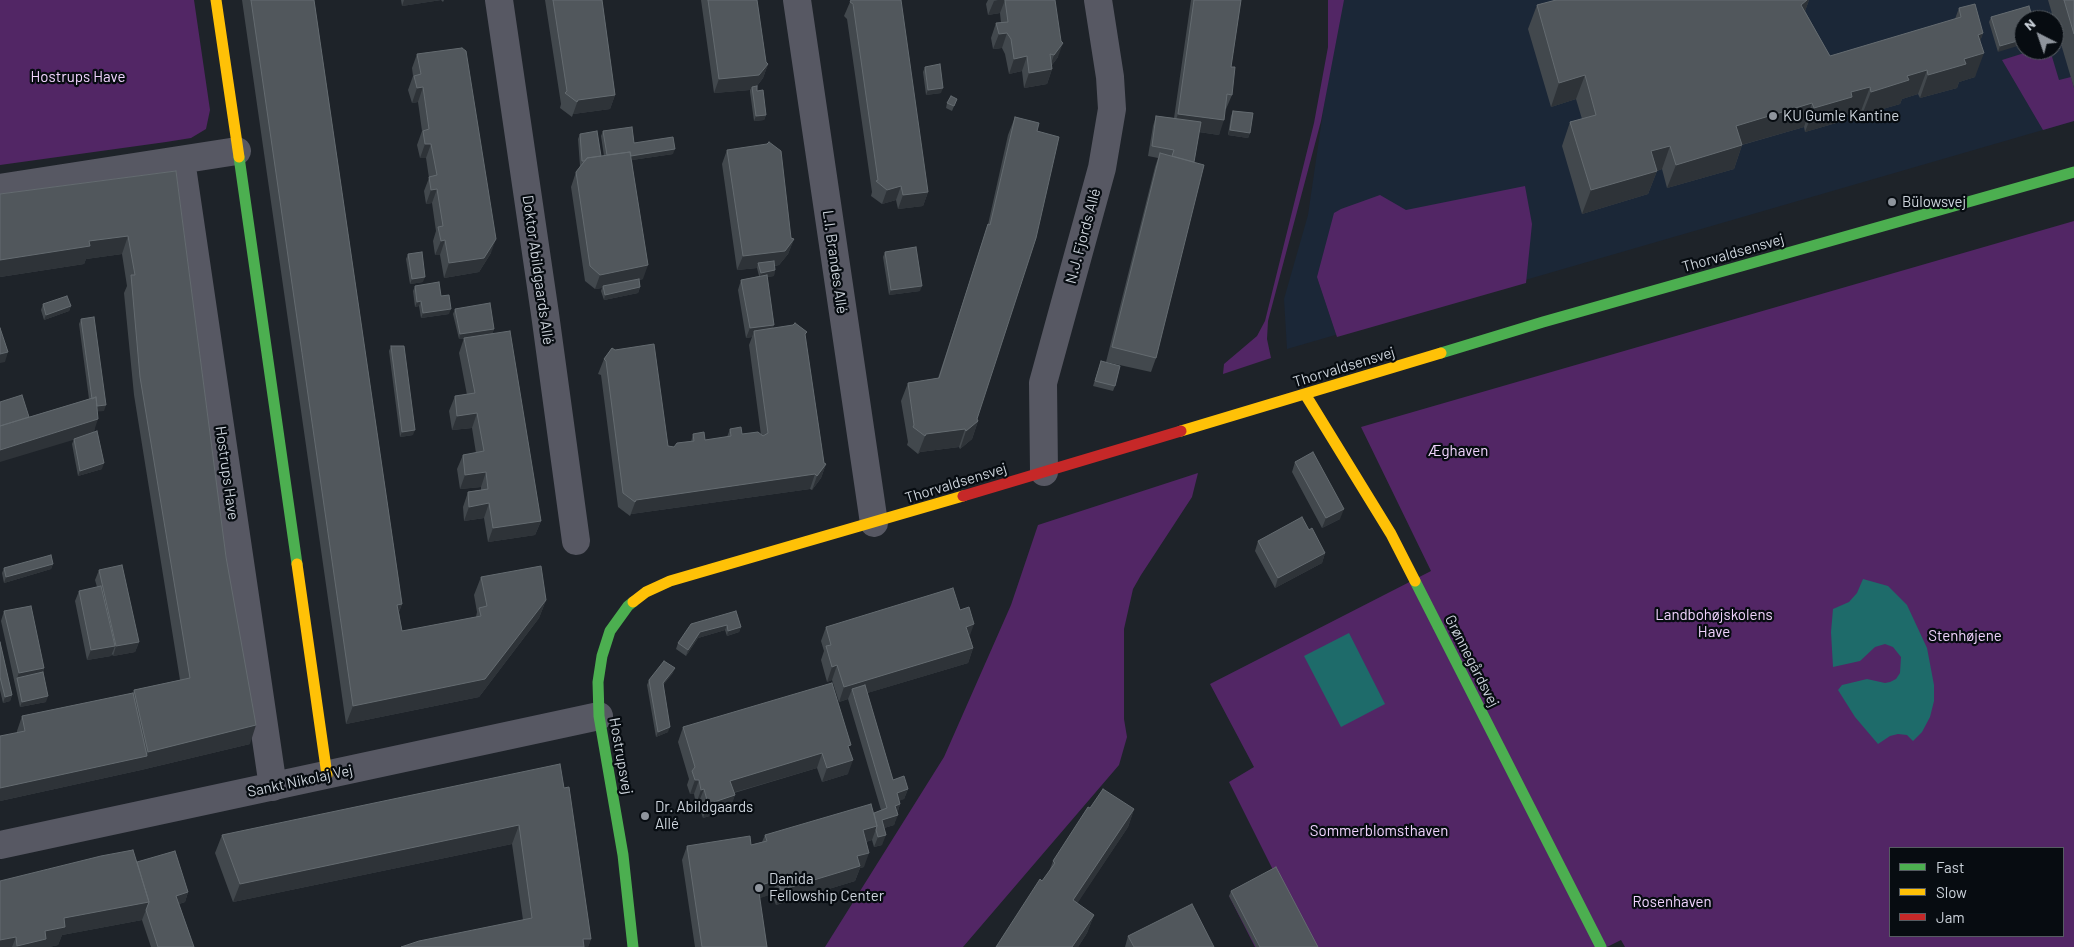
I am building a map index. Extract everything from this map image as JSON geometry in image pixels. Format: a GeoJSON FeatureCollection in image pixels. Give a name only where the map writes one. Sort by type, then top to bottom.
{"type":"FeatureCollection","features":[{"type":"Feature","properties":{"kind":"street"},"geometry":{"type":"LineString","coordinates":[[216,0],[327,775]]}},
{"type":"Feature","properties":{"kind":"street","name":"Doktor Abildgaards Allé"},"geometry":{"type":"LineString","coordinates":[[499,0],[576,541]]}},
{"type":"Feature","properties":{"kind":"street","name":"L.I. Brandes Allé"},"geometry":{"type":"LineString","coordinates":[[797,0],[874,523]]}},
{"type":"Feature","properties":{"kind":"street","name":"N.J. Fjords Allé"},"geometry":{"type":"LineString","coordinates":[[1044,472],[1043,383],[1102,168],[1112,109],[1110,77],[1098,0]]}},
{"type":"Feature","properties":{"kind":"street"},"geometry":{"type":"LineString","coordinates":[[0,188],[237,151]]}},
{"type":"Feature","properties":{"kind":"street","name":"Hostrups Have"},"geometry":{"type":"LineString","coordinates":[[181,160],[273,787]]}},
{"type":"Feature","properties":{"kind":"street","name":"Thorvaldsensvej"},"geometry":{"type":"LineString","coordinates":[[628,606],[646,592],[670,581],[874,523],[1544,322],[2074,172]]}},
{"type":"Feature","properties":{"kind":"street","name":"Grønnegårdsvej"},"geometry":{"type":"LineString","coordinates":[[1306,394],[1391,534],[1601,947]]}},
{"type":"Feature","properties":{"kind":"street","name":"Hostrupsvej"},"geometry":{"type":"LineString","coordinates":[[628,606],[610,632],[602,656],[598,682],[599,716],[623,855],[633,947]]}},
{"type":"Feature","properties":{"kind":"street","name":"Sankt Nikolaj Vej"},"geometry":{"type":"LineString","coordinates":[[0,845],[599,716]]}},
{"type":"Feature","properties":{"kind":"shaded area"},"geometry":{"type":"Polygon","coordinates":[[[1332,0],[2074,0],[2074,121],[1287,349],[1284,299],[1308,215],[1334,36],[1332,0]]]}},
{"type":"Feature","properties":{"kind":"shaded area"},"geometry":{"type":"Polygon","coordinates":[[[1863,579],[1888,586],[1907,605],[1927,648],[1934,685],[1934,701],[1930,717],[1922,732],[1913,741],[1907,735],[1898,734],[1890,736],[1878,744],[1855,717],[1838,690],[1842,685],[1867,679],[1885,683],[1890,682],[1896,679],[1900,673],[1901,657],[1893,647],[1885,644],[1875,647],[1860,661],[1833,667],[1831,632],[1833,609],[1849,602],[1857,593],[1863,579]]]}},
{"type":"Feature","properties":{"kind":"shaded area"},"geometry":{"type":"Polygon","coordinates":[[[1349,633],[1385,704],[1341,727],[1304,656],[1349,633]]]}},
{"type":"Feature","properties":{"kind":"green space","name":"Hostrups Have"},"geometry":{"type":"Polygon","coordinates":[[[0,0],[194,0],[210,110],[206,129],[191,138],[0,165],[0,0]]]}},
{"type":"Feature","properties":{"kind":"green space"},"geometry":{"type":"Polygon","coordinates":[[[1328,0],[1344,0],[1321,121],[1268,321],[1267,339],[1271,358],[1223,374],[1224,364],[1257,336],[1265,321],[1314,123],[1328,47],[1328,0]]]}},
{"type":"Feature","properties":{"kind":"green space"},"geometry":{"type":"Polygon","coordinates":[[[2014,56],[2014,60],[2053,60],[2059,80],[2071,77],[2074,88],[2074,121],[2043,130],[2002,60],[2014,56]]]}},
{"type":"Feature","properties":{"kind":"green space"},"geometry":{"type":"Polygon","coordinates":[[[1525,186],[1532,224],[1526,283],[1337,337],[1317,277],[1334,213],[1380,195],[1406,210],[1525,186]]]}},
{"type":"Feature","properties":{"kind":"green space","name":"Landbohøjskolens Have"},"geometry":{"type":"Polygon","coordinates":[[[2074,221],[2074,947],[1625,947],[1621,940],[1607,947],[1255,947],[1229,896],[1274,872],[1229,782],[1254,767],[1210,684],[1431,571],[1361,427],[2074,221]]]}},
{"type":"Feature","properties":{"kind":"green space"},"geometry":{"type":"Polygon","coordinates":[[[1198,473],[1192,497],[1133,589],[1124,629],[1124,719],[1127,737],[1119,765],[963,947],[825,947],[944,757],[1011,605],[1038,525],[1198,473]]]}},
{"type":"Feature","properties":{"kind":"building"},"geometry":{"type":"Polygon","coordinates":[[[251,0],[314,0],[402,604],[397,605],[402,631],[481,616],[479,608],[487,606],[481,577],[541,566],[546,600],[485,679],[353,706],[251,0]]]}},
{"type":"Feature","properties":{"kind":"building"},"geometry":{"type":"Polygon","coordinates":[[[553,0],[602,0],[615,95],[578,100],[577,102],[565,93],[567,91],[553,0]]]}},
{"type":"Feature","properties":{"kind":"building"},"geometry":{"type":"Polygon","coordinates":[[[708,0],[757,0],[766,62],[768,64],[759,75],[719,79],[708,0]]]}},
{"type":"Feature","properties":{"kind":"building"},"geometry":{"type":"Polygon","coordinates":[[[851,0],[901,0],[928,192],[903,195],[901,186],[887,190],[876,181],[878,180],[851,0]]]}},
{"type":"Feature","properties":{"kind":"building"},"geometry":{"type":"Polygon","coordinates":[[[1005,0],[1055,0],[1061,41],[1063,43],[1054,55],[1050,54],[1052,69],[1029,73],[1027,56],[1014,59],[1011,39],[1007,33],[999,34],[996,23],[1008,22],[1005,0]]]}},
{"type":"Feature","properties":{"kind":"building"},"geometry":{"type":"Polygon","coordinates":[[[1194,0],[1241,0],[1231,67],[1235,67],[1232,95],[1227,94],[1224,120],[1178,114],[1194,0]]]}},
{"type":"Feature","properties":{"kind":"building"},"geometry":{"type":"Polygon","coordinates":[[[1556,0],[1807,0],[1801,5],[1830,56],[1961,17],[1959,8],[1975,4],[1983,33],[1978,35],[1984,53],[1964,59],[1966,64],[1928,75],[1927,70],[1907,76],[1909,80],[1871,92],[1870,87],[1851,92],[1852,97],[1814,108],[1812,103],[1736,126],[1742,145],[1676,165],[1670,146],[1651,151],[1657,171],[1591,190],[1570,122],[1596,115],[1585,75],[1559,83],[1537,5],[1556,0]]]}},
{"type":"Feature","properties":{"kind":"building"},"geometry":{"type":"Polygon","coordinates":[[[2064,0],[2074,0],[2074,34],[2064,0]]]}},
{"type":"Feature","properties":{"kind":"building"},"geometry":{"type":"Polygon","coordinates":[[[2029,6],[2030,10],[2015,10],[2029,6]]]}},
{"type":"Feature","properties":{"kind":"building"},"geometry":{"type":"Polygon","coordinates":[[[2014,10],[2014,42],[2000,46],[1991,17],[2014,10]]]}},
{"type":"Feature","properties":{"kind":"building"},"geometry":{"type":"Polygon","coordinates":[[[462,48],[466,51],[496,239],[484,258],[449,263],[445,240],[441,241],[438,227],[443,226],[437,189],[431,190],[429,177],[437,175],[431,144],[425,144],[423,131],[429,129],[423,87],[417,88],[414,76],[421,74],[417,54],[462,48]]]}},
{"type":"Feature","properties":{"kind":"building"},"geometry":{"type":"Polygon","coordinates":[[[940,64],[943,88],[928,90],[925,67],[940,64]]]}},
{"type":"Feature","properties":{"kind":"building"},"geometry":{"type":"Polygon","coordinates":[[[757,86],[757,91],[763,90],[766,115],[756,116],[752,87],[757,86]]]}},
{"type":"Feature","properties":{"kind":"building"},"geometry":{"type":"Polygon","coordinates":[[[951,96],[957,99],[954,106],[947,103],[951,96]]]}},
{"type":"Feature","properties":{"kind":"building"},"geometry":{"type":"Polygon","coordinates":[[[1233,111],[1253,113],[1250,133],[1230,130],[1233,111]]]}},
{"type":"Feature","properties":{"kind":"building"},"geometry":{"type":"Polygon","coordinates":[[[1156,116],[1201,122],[1194,162],[1172,156],[1174,150],[1152,146],[1156,116]]]}},
{"type":"Feature","properties":{"kind":"building"},"geometry":{"type":"Polygon","coordinates":[[[1015,117],[1039,123],[1037,131],[1059,137],[1036,238],[977,419],[978,421],[966,431],[965,429],[926,434],[925,436],[913,427],[908,383],[939,378],[988,224],[990,225],[1015,117]]]}},
{"type":"Feature","properties":{"kind":"building"},"geometry":{"type":"Polygon","coordinates":[[[632,127],[634,143],[673,137],[675,149],[631,156],[630,152],[607,155],[603,131],[632,127]]]}},
{"type":"Feature","properties":{"kind":"building"},"geometry":{"type":"Polygon","coordinates":[[[597,131],[601,156],[587,158],[585,161],[582,161],[580,134],[597,131]]]}},
{"type":"Feature","properties":{"kind":"building"},"geometry":{"type":"Polygon","coordinates":[[[769,142],[781,151],[791,238],[794,239],[785,251],[743,256],[727,150],[767,144],[769,142]]]}},
{"type":"Feature","properties":{"kind":"building"},"geometry":{"type":"Polygon","coordinates":[[[630,152],[648,265],[600,275],[590,266],[576,172],[587,158],[630,152]]]}},
{"type":"Feature","properties":{"kind":"building"},"geometry":{"type":"Polygon","coordinates":[[[1160,153],[1204,165],[1156,358],[1112,347],[1160,153]]]}},
{"type":"Feature","properties":{"kind":"building"},"geometry":{"type":"Polygon","coordinates":[[[176,171],[226,557],[256,725],[148,752],[134,690],[190,678],[140,377],[131,275],[135,275],[128,236],[89,241],[90,246],[0,260],[0,194],[176,171]]]}},
{"type":"Feature","properties":{"kind":"building"},"geometry":{"type":"Polygon","coordinates":[[[916,247],[922,286],[891,290],[885,252],[916,247]]]}},
{"type":"Feature","properties":{"kind":"building"},"geometry":{"type":"Polygon","coordinates":[[[422,252],[425,277],[412,279],[408,254],[422,252]]]}},
{"type":"Feature","properties":{"kind":"building"},"geometry":{"type":"Polygon","coordinates":[[[774,261],[775,270],[761,273],[758,263],[774,261]]]}},
{"type":"Feature","properties":{"kind":"building"},"geometry":{"type":"Polygon","coordinates":[[[767,275],[774,325],[750,328],[741,280],[767,275]]]}},
{"type":"Feature","properties":{"kind":"building"},"geometry":{"type":"Polygon","coordinates":[[[639,279],[640,287],[605,295],[603,286],[639,279]]]}},
{"type":"Feature","properties":{"kind":"building"},"geometry":{"type":"Polygon","coordinates":[[[439,282],[441,296],[449,295],[451,309],[423,313],[421,301],[417,302],[415,286],[439,282]]]}},
{"type":"Feature","properties":{"kind":"building"},"geometry":{"type":"Polygon","coordinates":[[[67,296],[71,306],[46,315],[43,304],[67,296]]]}},
{"type":"Feature","properties":{"kind":"building"},"geometry":{"type":"Polygon","coordinates":[[[490,303],[494,329],[460,334],[455,309],[490,303]]]}},
{"type":"Feature","properties":{"kind":"building"},"geometry":{"type":"Polygon","coordinates":[[[94,317],[106,405],[97,406],[96,397],[92,399],[81,319],[94,317]]]}},
{"type":"Feature","properties":{"kind":"building"},"geometry":{"type":"Polygon","coordinates":[[[795,323],[807,332],[805,334],[824,463],[826,464],[817,476],[815,474],[636,500],[635,502],[623,493],[606,361],[604,359],[612,348],[615,350],[654,344],[668,446],[674,447],[677,443],[694,441],[693,434],[704,432],[705,440],[731,436],[730,429],[741,427],[742,434],[758,432],[763,436],[768,433],[754,331],[793,325],[795,323]]]}},
{"type":"Feature","properties":{"kind":"building"},"geometry":{"type":"Polygon","coordinates":[[[0,328],[8,352],[0,354],[0,328]]]}},
{"type":"Feature","properties":{"kind":"building"},"geometry":{"type":"Polygon","coordinates":[[[510,331],[541,521],[493,528],[489,503],[469,507],[468,492],[488,489],[486,472],[465,475],[463,455],[484,451],[477,413],[457,416],[455,396],[475,393],[464,338],[510,331]]]}},
{"type":"Feature","properties":{"kind":"building"},"geometry":{"type":"Polygon","coordinates":[[[391,346],[404,346],[415,430],[402,432],[391,346]]]}},
{"type":"Feature","properties":{"kind":"building"},"geometry":{"type":"Polygon","coordinates":[[[1101,361],[1120,366],[1115,386],[1095,381],[1101,361]]]}},
{"type":"Feature","properties":{"kind":"building"},"geometry":{"type":"Polygon","coordinates":[[[22,395],[29,417],[0,426],[0,402],[22,395]]]}},
{"type":"Feature","properties":{"kind":"building"},"geometry":{"type":"Polygon","coordinates":[[[96,397],[98,419],[0,450],[0,426],[96,397]]]}},
{"type":"Feature","properties":{"kind":"building"},"geometry":{"type":"Polygon","coordinates":[[[97,431],[104,463],[80,471],[74,439],[97,431]]]}},
{"type":"Feature","properties":{"kind":"building"},"geometry":{"type":"Polygon","coordinates":[[[1313,452],[1344,509],[1326,518],[1295,462],[1313,452]]]}},
{"type":"Feature","properties":{"kind":"building"},"geometry":{"type":"Polygon","coordinates":[[[1302,517],[1309,530],[1312,528],[1325,553],[1278,578],[1258,541],[1302,517]]]}},
{"type":"Feature","properties":{"kind":"building"},"geometry":{"type":"Polygon","coordinates":[[[51,555],[53,564],[6,577],[4,568],[51,555]]]}},
{"type":"Feature","properties":{"kind":"building"},"geometry":{"type":"Polygon","coordinates":[[[122,565],[139,642],[116,646],[99,570],[122,565]]]}},
{"type":"Feature","properties":{"kind":"building"},"geometry":{"type":"Polygon","coordinates":[[[101,586],[115,646],[91,650],[79,591],[101,586]]]}},
{"type":"Feature","properties":{"kind":"building"},"geometry":{"type":"Polygon","coordinates":[[[953,588],[960,610],[969,607],[974,624],[966,627],[973,648],[844,687],[837,665],[832,667],[826,646],[831,645],[826,627],[953,588]]]}},
{"type":"Feature","properties":{"kind":"building"},"geometry":{"type":"Polygon","coordinates":[[[31,606],[44,668],[19,673],[4,611],[31,606]]]}},
{"type":"Feature","properties":{"kind":"building"},"geometry":{"type":"Polygon","coordinates":[[[736,611],[741,627],[728,631],[727,625],[700,632],[688,650],[678,643],[691,624],[736,611]]]}},
{"type":"Feature","properties":{"kind":"building"},"geometry":{"type":"Polygon","coordinates":[[[0,642],[12,695],[5,697],[0,677],[0,642]]]}},
{"type":"Feature","properties":{"kind":"building"},"geometry":{"type":"Polygon","coordinates":[[[664,661],[675,668],[663,683],[670,727],[658,732],[649,680],[664,661]]]}},
{"type":"Feature","properties":{"kind":"building"},"geometry":{"type":"Polygon","coordinates":[[[43,672],[48,696],[22,702],[17,678],[43,672]]]}},
{"type":"Feature","properties":{"kind":"building"},"geometry":{"type":"Polygon","coordinates":[[[832,683],[851,745],[848,746],[853,760],[827,768],[822,753],[730,781],[735,795],[708,804],[704,789],[701,790],[699,780],[695,780],[692,771],[695,767],[683,727],[832,683]]]}},
{"type":"Feature","properties":{"kind":"building"},"geometry":{"type":"Polygon","coordinates":[[[865,685],[893,780],[904,776],[908,789],[897,793],[900,804],[895,806],[898,815],[882,820],[886,835],[878,837],[874,813],[887,808],[852,689],[865,685]]]}},
{"type":"Feature","properties":{"kind":"building"},"geometry":{"type":"Polygon","coordinates":[[[133,693],[147,756],[0,788],[0,736],[25,731],[22,716],[133,693]]]}},
{"type":"Feature","properties":{"kind":"building"},"geometry":{"type":"Polygon","coordinates":[[[560,764],[564,788],[569,787],[591,939],[583,939],[584,947],[401,947],[419,941],[532,918],[519,825],[240,884],[222,835],[560,764]]]}},
{"type":"Feature","properties":{"kind":"building"},"geometry":{"type":"Polygon","coordinates":[[[1103,789],[1134,809],[1073,900],[1094,915],[1072,947],[996,947],[1040,879],[1042,881],[1055,863],[1053,861],[1088,807],[1090,808],[1103,789]]]}},
{"type":"Feature","properties":{"kind":"building","name":"Danida Fellowship Center"},"geometry":{"type":"Polygon","coordinates":[[[871,804],[877,826],[863,830],[869,853],[857,856],[860,866],[781,890],[777,880],[758,886],[767,947],[702,947],[687,846],[750,836],[751,845],[767,841],[765,835],[871,804]]]}},
{"type":"Feature","properties":{"kind":"building"},"geometry":{"type":"Polygon","coordinates":[[[133,850],[149,902],[64,918],[65,927],[45,931],[46,939],[17,946],[16,937],[0,940],[0,881],[133,850]]]}},
{"type":"Feature","properties":{"kind":"building"},"geometry":{"type":"Polygon","coordinates":[[[175,851],[188,892],[176,896],[194,947],[158,947],[146,910],[149,902],[137,862],[175,851]]]}},
{"type":"Feature","properties":{"kind":"building"},"geometry":{"type":"Polygon","coordinates":[[[1276,867],[1318,947],[1260,947],[1231,891],[1276,867]]]}},
{"type":"Feature","properties":{"kind":"building"},"geometry":{"type":"Polygon","coordinates":[[[1192,904],[1214,947],[1134,947],[1128,936],[1192,904]]]}},
{"type":"Feature","properties":{"kind":"traffic: fast"},"geometry":{"type":"LineString","coordinates":[[239,157],[297,564]]}},
{"type":"Feature","properties":{"kind":"traffic: fast"},"geometry":{"type":"LineString","coordinates":[[1441,353],[1543,322],[2074,172]]}},
{"type":"Feature","properties":{"kind":"traffic: fast"},"geometry":{"type":"LineString","coordinates":[[1415,581],[1601,947]]}},
{"type":"Feature","properties":{"kind":"traffic: fast"},"geometry":{"type":"LineString","coordinates":[[633,602],[610,631],[602,656],[598,682],[599,716],[623,855],[633,947]]}},
{"type":"Feature","properties":{"kind":"traffic: slow"},"geometry":{"type":"LineString","coordinates":[[216,0],[239,157]]}},
{"type":"Feature","properties":{"kind":"traffic: slow"},"geometry":{"type":"LineString","coordinates":[[1181,431],[1441,353]]}},
{"type":"Feature","properties":{"kind":"traffic: slow"},"geometry":{"type":"LineString","coordinates":[[1305,394],[1391,534],[1415,581]]}},
{"type":"Feature","properties":{"kind":"traffic: slow"},"geometry":{"type":"LineString","coordinates":[[633,602],[646,592],[670,581],[963,496]]}},
{"type":"Feature","properties":{"kind":"traffic: slow"},"geometry":{"type":"LineString","coordinates":[[297,564],[327,775]]}},
{"type":"Feature","properties":{"kind":"traffic: jam"},"geometry":{"type":"LineString","coordinates":[[963,496],[1181,431]]}},
{"type":"Feature","properties":{"kind":"place","name":"KU Gumle Kantine"},"geometry":{"type":"Point","coordinates":[1773,116]}},
{"type":"Feature","properties":{"kind":"place","name":"Bülowsvej"},"geometry":{"type":"Point","coordinates":[1892,202]}},
{"type":"Feature","properties":{"kind":"place","name":"Dr. Abildgaards Allé"},"geometry":{"type":"Point","coordinates":[645,816]}},
{"type":"Feature","properties":{"kind":"place","name":"Danida Fellowship Center"},"geometry":{"type":"Point","coordinates":[759,888]}},
{"type":"Feature","properties":{"kind":"park label","name":"Æghaven"},"geometry":{"type":"Point","coordinates":[1458,451]}},
{"type":"Feature","properties":{"kind":"park label","name":"Stenhøjene"},"geometry":{"type":"Point","coordinates":[1965,636]}},
{"type":"Feature","properties":{"kind":"park label","name":"Sommerblomsthaven"},"geometry":{"type":"Point","coordinates":[1379,831]}},
{"type":"Feature","properties":{"kind":"park label","name":"Rosenhaven"},"geometry":{"type":"Point","coordinates":[1672,902]}}]}
